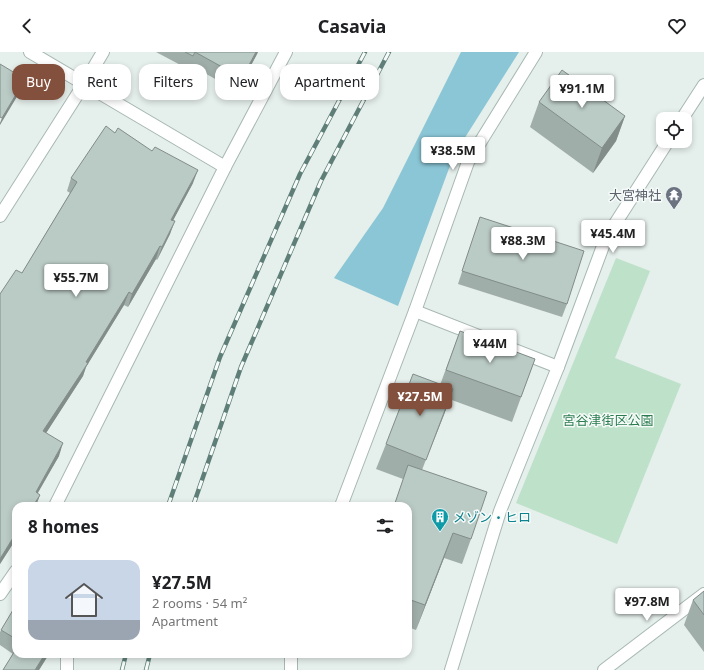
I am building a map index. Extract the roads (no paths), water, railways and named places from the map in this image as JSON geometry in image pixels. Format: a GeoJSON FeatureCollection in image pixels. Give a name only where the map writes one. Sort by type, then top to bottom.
{"type":"FeatureCollection","features":[{"type":"Feature","properties":{"kind":"street"},"geometry":{"type":"LineString","coordinates":[[30,52],[73,77]]}},
{"type":"Feature","properties":{"kind":"street"},"geometry":{"type":"LineString","coordinates":[[96,64],[103,52]]}},
{"type":"Feature","properties":{"kind":"street"},"geometry":{"type":"LineString","coordinates":[[57,502],[225,167],[286,52]]}},
{"type":"Feature","properties":{"kind":"street"},"geometry":{"type":"LineString","coordinates":[[343,502],[415,311],[468,162],[536,52]]}},
{"type":"Feature","properties":{"kind":"street"},"geometry":{"type":"LineString","coordinates":[[687,112],[704,85]]}},
{"type":"Feature","properties":{"kind":"street"},"geometry":{"type":"LineString","coordinates":[[0,216],[74,100]]}},
{"type":"Feature","properties":{"kind":"street"},"geometry":{"type":"LineString","coordinates":[[111,100],[225,167]]}},
{"type":"Feature","properties":{"kind":"street"},"geometry":{"type":"LineString","coordinates":[[451,670],[500,511],[558,367],[606,238],[664,148]]}},
{"type":"Feature","properties":{"kind":"street"},"geometry":{"type":"LineString","coordinates":[[415,311],[558,367]]}},
{"type":"Feature","properties":{"kind":"street"},"geometry":{"type":"LineString","coordinates":[[0,594],[12,577]]}},
{"type":"Feature","properties":{"kind":"street"},"geometry":{"type":"LineString","coordinates":[[604,670],[704,594]]}},
{"type":"Feature","properties":{"kind":"street"},"geometry":{"type":"LineString","coordinates":[[67,658],[67,670]]}},
{"type":"Feature","properties":{"kind":"street"},"geometry":{"type":"LineString","coordinates":[[291,658],[291,670]]}},
{"type":"Feature","properties":{"kind":"water"},"geometry":{"type":"Polygon","coordinates":[[[461,52],[519,52],[454,155],[398,306],[334,278],[383,208],[461,52]]]}},
{"type":"Feature","properties":{"kind":"railway"},"geometry":{"type":"LineString","coordinates":[[169,502],[220,357],[300,174],[365,52]]}},
{"type":"Feature","properties":{"kind":"railway"},"geometry":{"type":"LineString","coordinates":[[194,502],[241,367],[321,181],[389,52]]}},
{"type":"Feature","properties":{"kind":"railway"},"geometry":{"type":"LineString","coordinates":[[122,670],[125,658]]}},
{"type":"Feature","properties":{"kind":"railway"},"geometry":{"type":"LineString","coordinates":[[146,670],[149,658]]}},
{"type":"Feature","properties":{"kind":"place","name":"大宮神社"},"geometry":{"type":"Point","coordinates":[674,210]}},
{"type":"Feature","properties":{"kind":"place","name":"メゾン・ヒロ"},"geometry":{"type":"Point","coordinates":[440,532]}},
{"type":"Feature","properties":{"kind":"park label","name":"宮谷津街区公園"},"geometry":{"type":"Point","coordinates":[608,420]}}]}
